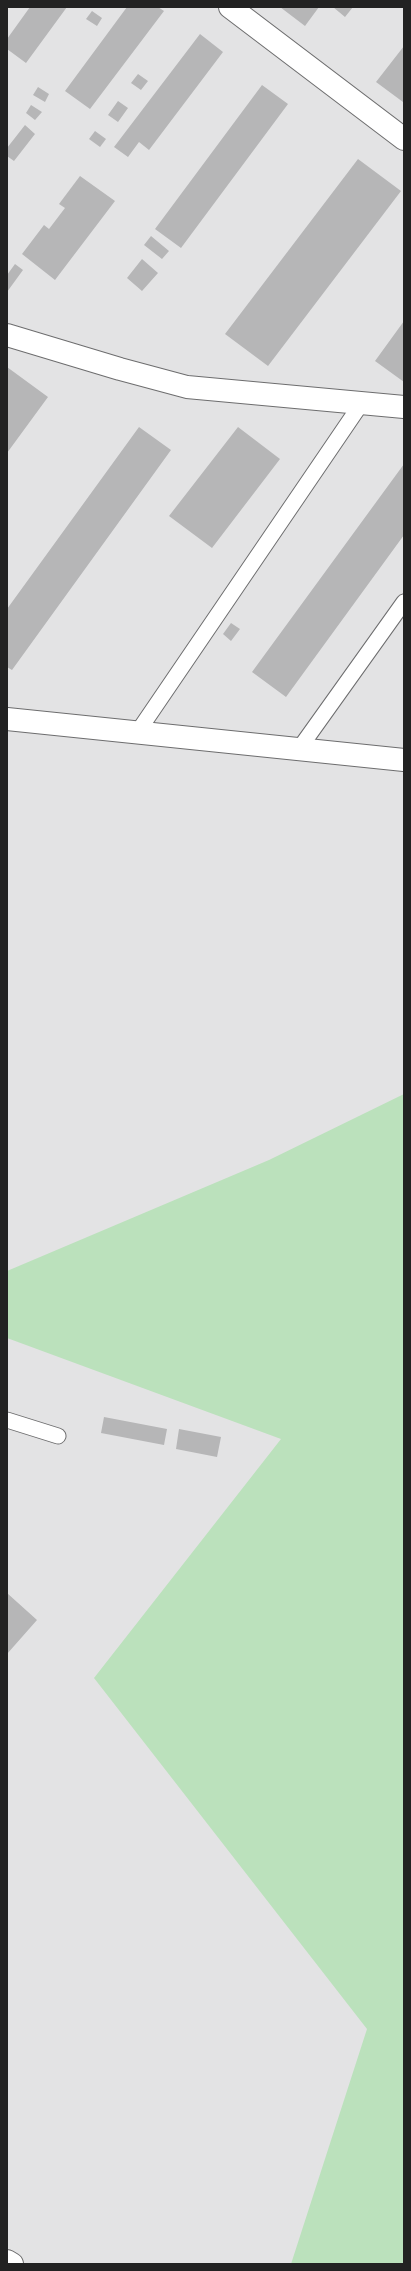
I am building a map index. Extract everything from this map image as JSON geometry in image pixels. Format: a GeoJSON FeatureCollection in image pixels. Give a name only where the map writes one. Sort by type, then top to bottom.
{"type":"FeatureCollection","features":[{"type":"Feature","properties":{"kind":"street"},"geometry":{"type":"LineString","coordinates":[[230,7],[404,139]]}},
{"type":"Feature","properties":{"kind":"street"},"geometry":{"type":"LineString","coordinates":[[7,335],[120,369],[187,387],[404,407]]}},
{"type":"Feature","properties":{"kind":"street"},"geometry":{"type":"LineString","coordinates":[[7,718],[137,733],[404,760]]}},
{"type":"Feature","properties":{"kind":"street"},"geometry":{"type":"LineString","coordinates":[[7,2261],[12,2264]]}},
{"type":"Feature","properties":{"kind":"lane"},"geometry":{"type":"LineString","coordinates":[[137,733],[361,404]]}},
{"type":"Feature","properties":{"kind":"lane"},"geometry":{"type":"LineString","coordinates":[[298,749],[404,602]]}},
{"type":"Feature","properties":{"kind":"lane"},"geometry":{"type":"LineString","coordinates":[[7,1420],[58,1436]]}},
{"type":"Feature","properties":{"kind":"green space"},"geometry":{"type":"Polygon","coordinates":[[[404,1094],[404,2264],[291,2264],[367,2029],[94,1678],[281,1439],[7,1338],[7,1271],[269,1160],[404,1094]]]}},
{"type":"Feature","properties":{"kind":"building"},"geometry":{"type":"Polygon","coordinates":[[[30,7],[67,7],[26,63],[7,49],[7,39],[30,7]]]}},
{"type":"Feature","properties":{"kind":"building"},"geometry":{"type":"Polygon","coordinates":[[[127,7],[158,7],[164,11],[90,109],[65,91],[127,7]]]}},
{"type":"Feature","properties":{"kind":"building"},"geometry":{"type":"Polygon","coordinates":[[[280,7],[319,7],[305,26],[280,7]]]}},
{"type":"Feature","properties":{"kind":"building"},"geometry":{"type":"Polygon","coordinates":[[[333,7],[353,7],[345,17],[333,7]]]}},
{"type":"Feature","properties":{"kind":"building"},"geometry":{"type":"Polygon","coordinates":[[[92,11],[102,18],[97,26],[86,19],[92,11]]]}},
{"type":"Feature","properties":{"kind":"building"},"geometry":{"type":"Polygon","coordinates":[[[200,34],[223,52],[149,150],[139,142],[128,157],[114,147],[200,34]]]}},
{"type":"Feature","properties":{"kind":"building"},"geometry":{"type":"Polygon","coordinates":[[[404,46],[404,100],[403,102],[376,82],[404,46]]]}},
{"type":"Feature","properties":{"kind":"building"},"geometry":{"type":"Polygon","coordinates":[[[138,74],[148,81],[141,90],[131,83],[138,74]]]}},
{"type":"Feature","properties":{"kind":"building"},"geometry":{"type":"Polygon","coordinates":[[[262,85],[288,104],[181,248],[155,229],[262,85]]]}},
{"type":"Feature","properties":{"kind":"building"},"geometry":{"type":"Polygon","coordinates":[[[38,87],[49,94],[45,102],[33,95],[38,87]]]}},
{"type":"Feature","properties":{"kind":"building"},"geometry":{"type":"Polygon","coordinates":[[[118,101],[128,108],[118,122],[108,115],[118,101]]]}},
{"type":"Feature","properties":{"kind":"building"},"geometry":{"type":"Polygon","coordinates":[[[31,105],[42,112],[35,120],[26,113],[31,105]]]}},
{"type":"Feature","properties":{"kind":"building"},"geometry":{"type":"Polygon","coordinates":[[[25,125],[35,134],[14,161],[7,156],[7,148],[25,125]]]}},
{"type":"Feature","properties":{"kind":"building"},"geometry":{"type":"Polygon","coordinates":[[[95,131],[106,139],[100,147],[89,139],[95,131]]]}},
{"type":"Feature","properties":{"kind":"building"},"geometry":{"type":"Polygon","coordinates":[[[358,159],[401,191],[268,366],[225,334],[358,159]]]}},
{"type":"Feature","properties":{"kind":"building"},"geometry":{"type":"Polygon","coordinates":[[[80,176],[115,201],[55,280],[22,254],[44,225],[49,229],[65,208],[59,204],[80,176]]]}},
{"type":"Feature","properties":{"kind":"building"},"geometry":{"type":"Polygon","coordinates":[[[151,236],[169,251],[162,259],[144,245],[151,236]]]}},
{"type":"Feature","properties":{"kind":"building"},"geometry":{"type":"Polygon","coordinates":[[[142,259],[158,273],[142,291],[127,278],[142,259]]]}},
{"type":"Feature","properties":{"kind":"building"},"geometry":{"type":"Polygon","coordinates":[[[15,264],[23,270],[7,292],[7,275],[15,264]]]}},
{"type":"Feature","properties":{"kind":"building"},"geometry":{"type":"Polygon","coordinates":[[[404,321],[404,382],[375,361],[404,321]]]}},
{"type":"Feature","properties":{"kind":"building"},"geometry":{"type":"Polygon","coordinates":[[[7,367],[48,397],[7,453],[7,367]]]}},
{"type":"Feature","properties":{"kind":"building"},"geometry":{"type":"Polygon","coordinates":[[[139,427],[171,450],[12,670],[7,667],[7,609],[139,427]]]}},
{"type":"Feature","properties":{"kind":"building"},"geometry":{"type":"Polygon","coordinates":[[[238,427],[280,459],[212,548],[169,516],[238,427]]]}},
{"type":"Feature","properties":{"kind":"building"},"geometry":{"type":"Polygon","coordinates":[[[404,464],[404,535],[286,697],[252,672],[404,464]]]}},
{"type":"Feature","properties":{"kind":"building"},"geometry":{"type":"Polygon","coordinates":[[[231,623],[240,629],[231,641],[223,634],[231,623]]]}},
{"type":"Feature","properties":{"kind":"building"},"geometry":{"type":"Polygon","coordinates":[[[104,1417],[167,1429],[164,1445],[101,1433],[104,1417]]]}},
{"type":"Feature","properties":{"kind":"building"},"geometry":{"type":"Polygon","coordinates":[[[179,1429],[221,1437],[217,1457],[176,1449],[179,1429]]]}},
{"type":"Feature","properties":{"kind":"building"},"geometry":{"type":"Polygon","coordinates":[[[7,1593],[37,1620],[7,1654],[7,1593]]]}}]}
